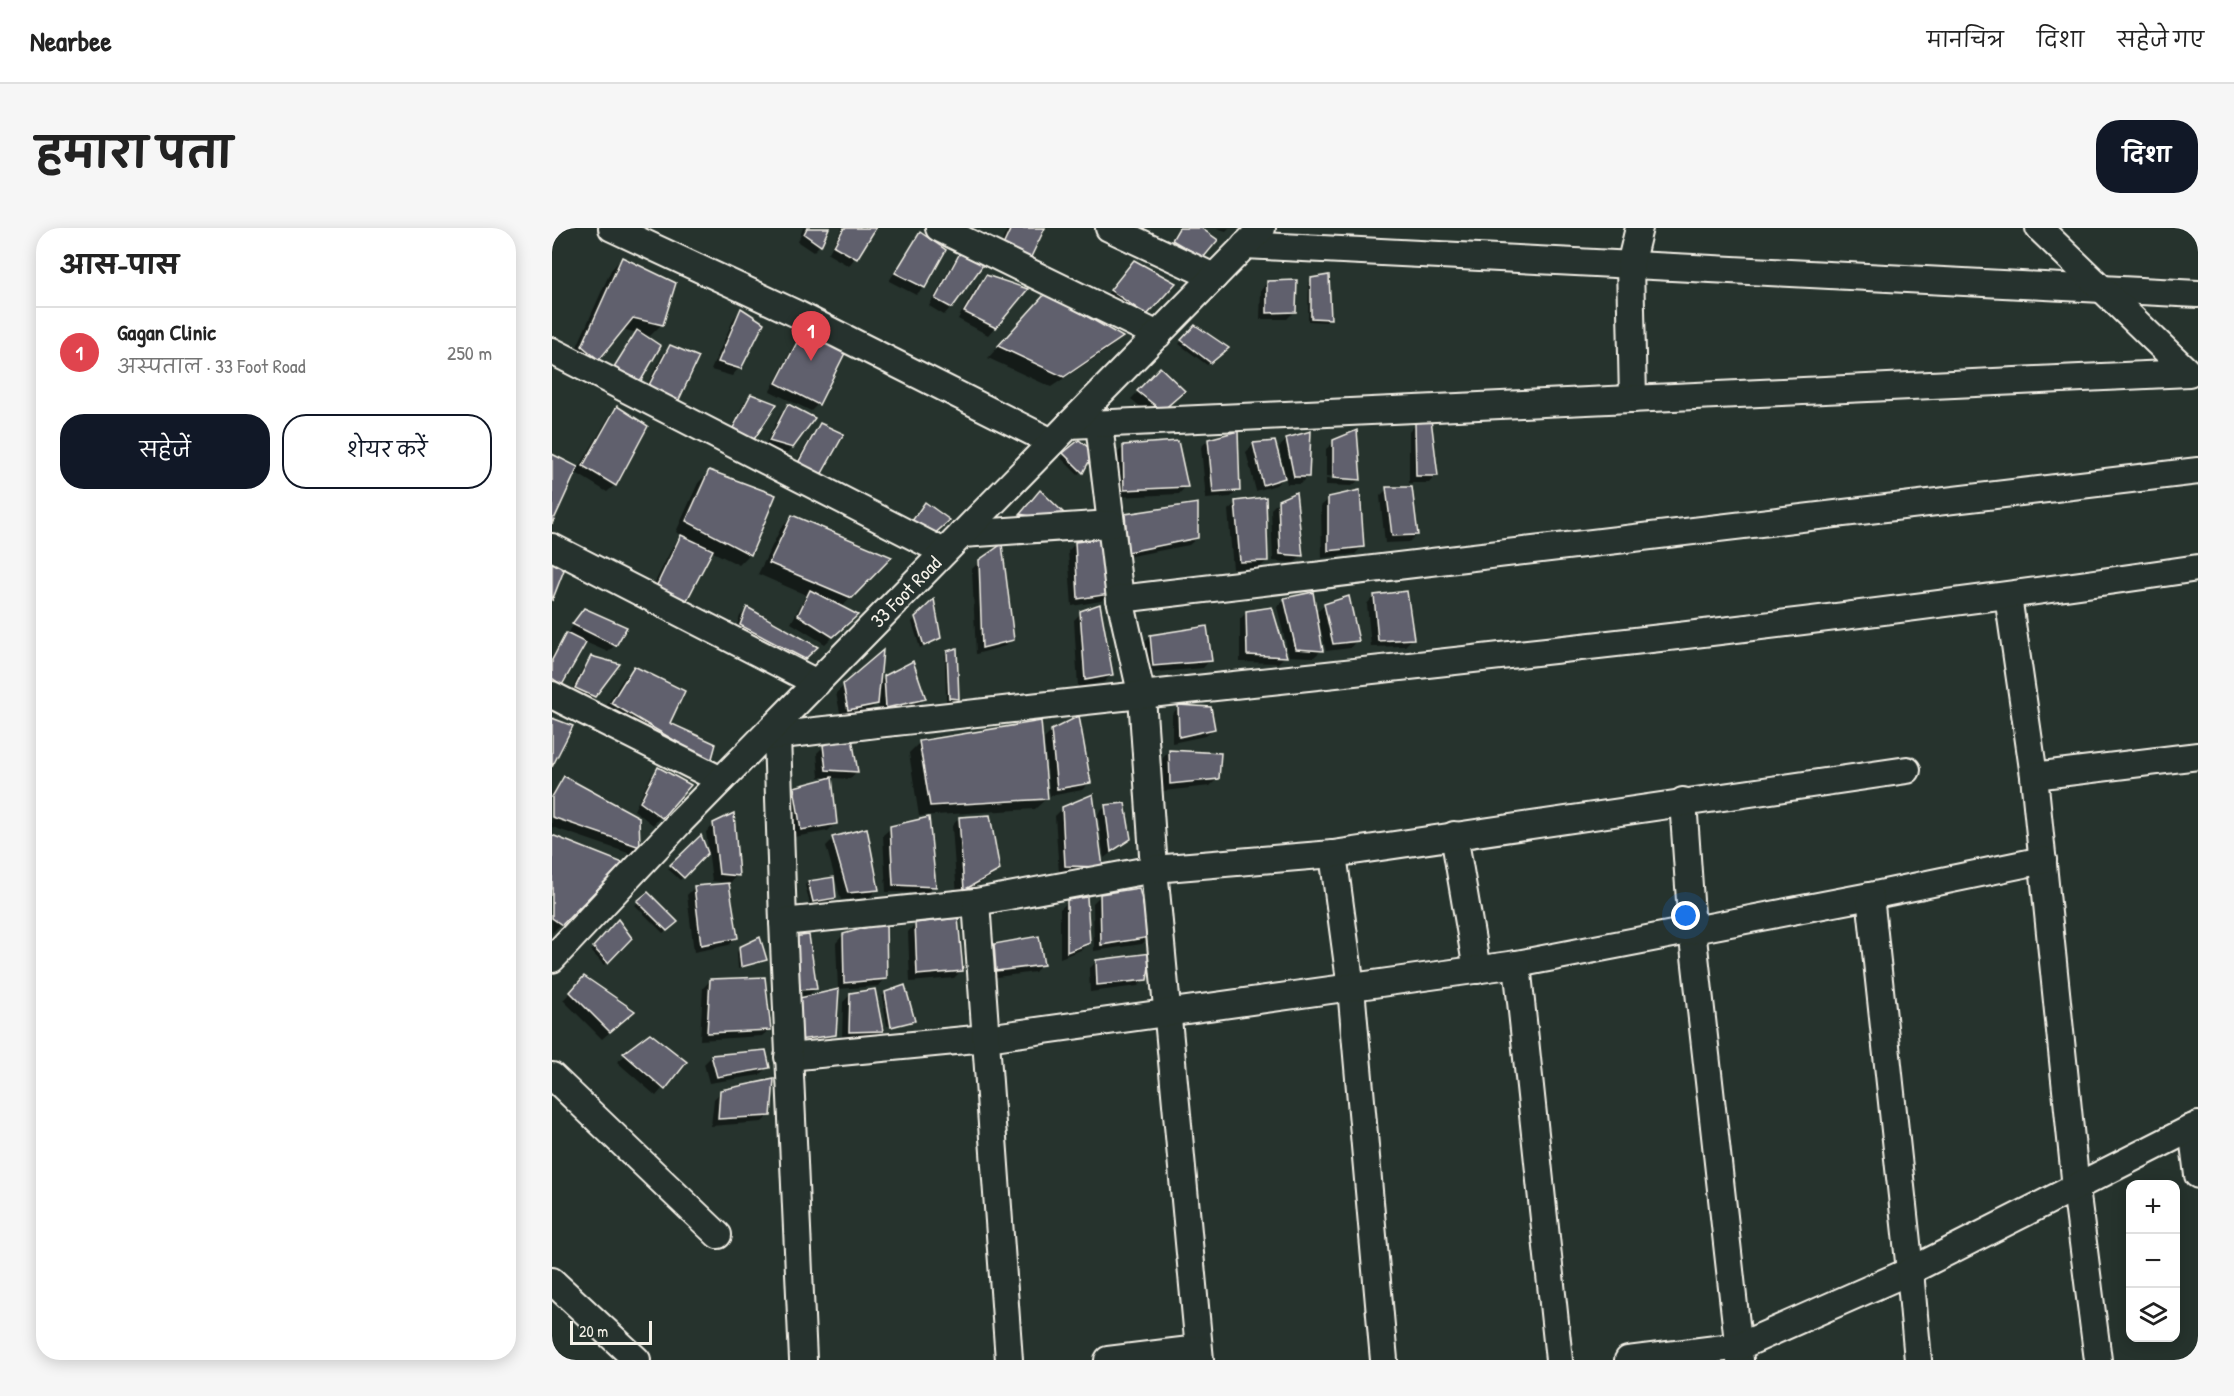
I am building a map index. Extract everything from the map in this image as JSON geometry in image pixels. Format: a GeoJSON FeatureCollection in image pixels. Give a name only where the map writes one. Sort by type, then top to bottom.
{"type":"FeatureCollection","features":[{"type":"Feature","properties":{"kind":"street"},"geometry":{"type":"LineString","coordinates":[[612,228],[1061,433],[1099,424],[2194,376]]}},
{"type":"Feature","properties":{"kind":"street"},"geometry":{"type":"LineString","coordinates":[[939,228],[1158,335]]}},
{"type":"Feature","properties":{"kind":"street"},"geometry":{"type":"LineString","coordinates":[[1109,228],[1214,277]]}},
{"type":"Feature","properties":{"kind":"street"},"geometry":{"type":"LineString","coordinates":[[1633,399],[1630,264],[1639,228]]}},
{"type":"Feature","properties":{"kind":"street"},"geometry":{"type":"LineString","coordinates":[[2039,228],[2194,376]]}},
{"type":"Feature","properties":{"kind":"street"},"geometry":{"type":"LineString","coordinates":[[1254,236],[1630,264],[2198,294]]}},
{"type":"Feature","properties":{"kind":"street","name":"33 Foot Road"},"geometry":{"type":"LineString","coordinates":[[557,944],[721,780],[770,736],[817,683],[1254,236]]}},
{"type":"Feature","properties":{"kind":"street"},"geometry":{"type":"LineString","coordinates":[[552,351],[944,552]]}},
{"type":"Feature","properties":{"kind":"street"},"geometry":{"type":"LineString","coordinates":[[1099,424],[1120,598],[1142,697],[1154,869],[1199,1355],[1108,1360]]}},
{"type":"Feature","properties":{"kind":"street"},"geometry":{"type":"LineString","coordinates":[[1120,598],[2198,471]]}},
{"type":"Feature","properties":{"kind":"street"},"geometry":{"type":"LineString","coordinates":[[962,534],[1111,524]]}},
{"type":"Feature","properties":{"kind":"street"},"geometry":{"type":"LineString","coordinates":[[552,547],[817,683]]}},
{"type":"Feature","properties":{"kind":"street"},"geometry":{"type":"LineString","coordinates":[[803,1360],[783,922],[770,736],[1142,697],[2008,596],[2198,568]]}},
{"type":"Feature","properties":{"kind":"street"},"geometry":{"type":"LineString","coordinates":[[2008,596],[2034,776],[2076,1188],[2098,1360]]}},
{"type":"Feature","properties":{"kind":"street"},"geometry":{"type":"LineString","coordinates":[[552,694],[721,780]]}},
{"type":"Feature","properties":{"kind":"street"},"geometry":{"type":"LineString","coordinates":[[2034,776],[2198,756]]}},
{"type":"Feature","properties":{"kind":"street"},"geometry":{"type":"LineString","coordinates":[[783,922],[976,902],[1154,869],[1333,854],[1907,770]]}},
{"type":"Feature","properties":{"kind":"street"},"geometry":{"type":"LineString","coordinates":[[1683,801],[1692,929],[1740,1353]]}},
{"type":"Feature","properties":{"kind":"street"},"geometry":{"type":"LineString","coordinates":[[1454,835],[1477,970]]}},
{"type":"Feature","properties":{"kind":"street"},"geometry":{"type":"LineString","coordinates":[[1333,854],[1351,988],[1384,1360]]}},
{"type":"Feature","properties":{"kind":"street"},"geometry":{"type":"LineString","coordinates":[[788,1057],[986,1038],[1517,964],[2043,860]]}},
{"type":"Feature","properties":{"kind":"street"},"geometry":{"type":"LineString","coordinates":[[1870,896],[1918,1360]]}},
{"type":"Feature","properties":{"kind":"street"},"geometry":{"type":"LineString","coordinates":[[976,902],[1009,1360]]}},
{"type":"Feature","properties":{"kind":"street"},"geometry":{"type":"LineString","coordinates":[[1517,964],[1559,1360]]}},
{"type":"Feature","properties":{"kind":"street"},"geometry":{"type":"LineString","coordinates":[[552,1076],[718,1235]]}},
{"type":"Feature","properties":{"kind":"street"},"geometry":{"type":"LineString","coordinates":[[1628,1360],[1740,1353],[1910,1271],[2195,1127],[2198,1175]]}},
{"type":"Feature","properties":{"kind":"street"},"geometry":{"type":"LineString","coordinates":[[552,1281],[637,1360]]}},
{"type":"Feature","properties":{"kind":"building"},"geometry":{"type":"Polygon","coordinates":[[[807,228],[829,228],[821,246],[804,234],[807,228]]]}},
{"type":"Feature","properties":{"kind":"building"},"geometry":{"type":"Polygon","coordinates":[[[844,228],[876,228],[857,259],[834,246],[844,228]]]}},
{"type":"Feature","properties":{"kind":"building"},"geometry":{"type":"Polygon","coordinates":[[[1011,228],[1045,228],[1031,257],[1001,250],[1011,228]]]}},
{"type":"Feature","properties":{"kind":"building"},"geometry":{"type":"Polygon","coordinates":[[[1179,228],[1201,228],[1218,240],[1203,258],[1172,240],[1179,228]]]}},
{"type":"Feature","properties":{"kind":"building"},"geometry":{"type":"Polygon","coordinates":[[[920,232],[946,250],[925,288],[895,273],[920,232]]]}},
{"type":"Feature","properties":{"kind":"building"},"geometry":{"type":"Polygon","coordinates":[[[961,251],[983,265],[952,308],[935,299],[961,251]]]}},
{"type":"Feature","properties":{"kind":"building"},"geometry":{"type":"Polygon","coordinates":[[[622,257],[676,283],[663,325],[633,318],[599,360],[582,346],[622,257]]]}},
{"type":"Feature","properties":{"kind":"building"},"geometry":{"type":"Polygon","coordinates":[[[1134,260],[1176,283],[1147,315],[1110,290],[1134,260]]]}},
{"type":"Feature","properties":{"kind":"building"},"geometry":{"type":"Polygon","coordinates":[[[986,275],[1028,289],[996,328],[964,312],[986,275]]]}},
{"type":"Feature","properties":{"kind":"building"},"geometry":{"type":"Polygon","coordinates":[[[1329,275],[1331,319],[1311,318],[1311,278],[1329,275]]]}},
{"type":"Feature","properties":{"kind":"building"},"geometry":{"type":"Polygon","coordinates":[[[1297,280],[1296,312],[1267,313],[1267,281],[1297,280]]]}},
{"type":"Feature","properties":{"kind":"building"},"geometry":{"type":"Polygon","coordinates":[[[1046,293],[1123,337],[1064,377],[998,346],[1046,293]]]}},
{"type":"Feature","properties":{"kind":"building"},"geometry":{"type":"Polygon","coordinates":[[[741,308],[764,323],[741,369],[718,362],[741,308]]]}},
{"type":"Feature","properties":{"kind":"building"},"geometry":{"type":"Polygon","coordinates":[[[808,321],[850,343],[819,405],[776,383],[808,321]]]}},
{"type":"Feature","properties":{"kind":"building"},"geometry":{"type":"Polygon","coordinates":[[[1195,325],[1229,348],[1211,363],[1181,340],[1195,325]]]}},
{"type":"Feature","properties":{"kind":"building"},"geometry":{"type":"Polygon","coordinates":[[[637,330],[661,346],[639,384],[612,370],[637,330]]]}},
{"type":"Feature","properties":{"kind":"building"},"geometry":{"type":"Polygon","coordinates":[[[670,345],[699,357],[677,404],[647,389],[670,345]]]}},
{"type":"Feature","properties":{"kind":"building"},"geometry":{"type":"Polygon","coordinates":[[[1160,367],[1185,391],[1162,411],[1137,391],[1160,367]]]}},
{"type":"Feature","properties":{"kind":"building"},"geometry":{"type":"Polygon","coordinates":[[[751,394],[777,404],[753,441],[733,428],[751,394]]]}},
{"type":"Feature","properties":{"kind":"building"},"geometry":{"type":"Polygon","coordinates":[[[788,404],[815,418],[793,448],[769,441],[788,404]]]}},
{"type":"Feature","properties":{"kind":"building"},"geometry":{"type":"Polygon","coordinates":[[[617,406],[648,426],[616,486],[583,466],[617,406]]]}},
{"type":"Feature","properties":{"kind":"building"},"geometry":{"type":"Polygon","coordinates":[[[1431,419],[1438,476],[1416,476],[1415,423],[1431,419]]]}},
{"type":"Feature","properties":{"kind":"building"},"geometry":{"type":"Polygon","coordinates":[[[820,423],[844,434],[821,475],[798,463],[820,423]]]}},
{"type":"Feature","properties":{"kind":"building"},"geometry":{"type":"Polygon","coordinates":[[[1357,430],[1361,480],[1333,478],[1333,440],[1357,430]]]}},
{"type":"Feature","properties":{"kind":"building"},"geometry":{"type":"Polygon","coordinates":[[[1238,431],[1240,491],[1213,493],[1208,439],[1238,431]]]}},
{"type":"Feature","properties":{"kind":"building"},"geometry":{"type":"Polygon","coordinates":[[[1311,431],[1309,477],[1294,477],[1286,438],[1311,431]]]}},
{"type":"Feature","properties":{"kind":"building"},"geometry":{"type":"Polygon","coordinates":[[[1079,440],[1094,452],[1083,473],[1063,453],[1079,440]]]}},
{"type":"Feature","properties":{"kind":"building"},"geometry":{"type":"Polygon","coordinates":[[[1178,441],[1188,487],[1124,490],[1123,445],[1178,441]]]}},
{"type":"Feature","properties":{"kind":"building"},"geometry":{"type":"Polygon","coordinates":[[[1275,441],[1285,478],[1263,485],[1253,443],[1275,441]]]}},
{"type":"Feature","properties":{"kind":"building"},"geometry":{"type":"Polygon","coordinates":[[[552,454],[578,467],[552,524],[552,454]]]}},
{"type":"Feature","properties":{"kind":"building"},"geometry":{"type":"Polygon","coordinates":[[[709,470],[776,495],[751,555],[686,521],[709,470]]]}},
{"type":"Feature","properties":{"kind":"building"},"geometry":{"type":"Polygon","coordinates":[[[1386,487],[1412,487],[1418,535],[1392,536],[1386,487]]]}},
{"type":"Feature","properties":{"kind":"building"},"geometry":{"type":"Polygon","coordinates":[[[1040,490],[1066,515],[1040,518],[1020,514],[1040,490]]]}},
{"type":"Feature","properties":{"kind":"building"},"geometry":{"type":"Polygon","coordinates":[[[1360,490],[1364,547],[1328,551],[1328,497],[1360,490]]]}},
{"type":"Feature","properties":{"kind":"building"},"geometry":{"type":"Polygon","coordinates":[[[1296,492],[1303,556],[1280,554],[1278,500],[1296,492]]]}},
{"type":"Feature","properties":{"kind":"building"},"geometry":{"type":"Polygon","coordinates":[[[1266,497],[1268,561],[1240,562],[1235,501],[1266,497]]]}},
{"type":"Feature","properties":{"kind":"building"},"geometry":{"type":"Polygon","coordinates":[[[925,502],[950,520],[932,536],[912,521],[925,502]]]}},
{"type":"Feature","properties":{"kind":"building"},"geometry":{"type":"Polygon","coordinates":[[[1198,503],[1198,538],[1128,552],[1125,514],[1198,503]]]}},
{"type":"Feature","properties":{"kind":"building"},"geometry":{"type":"Polygon","coordinates":[[[792,515],[892,557],[852,598],[769,563],[792,515]]]}},
{"type":"Feature","properties":{"kind":"building"},"geometry":{"type":"Polygon","coordinates":[[[681,535],[713,550],[686,602],[655,589],[681,535]]]}},
{"type":"Feature","properties":{"kind":"building"},"geometry":{"type":"Polygon","coordinates":[[[1100,539],[1110,594],[1078,599],[1075,542],[1100,539]]]}},
{"type":"Feature","properties":{"kind":"building"},"geometry":{"type":"Polygon","coordinates":[[[1002,544],[1014,640],[982,648],[979,560],[1002,544]]]}},
{"type":"Feature","properties":{"kind":"building"},"geometry":{"type":"Polygon","coordinates":[[[552,562],[564,570],[552,601],[552,562]]]}},
{"type":"Feature","properties":{"kind":"building"},"geometry":{"type":"Polygon","coordinates":[[[810,590],[858,615],[833,637],[798,615],[810,590]]]}},
{"type":"Feature","properties":{"kind":"building"},"geometry":{"type":"Polygon","coordinates":[[[1407,591],[1414,639],[1378,641],[1374,595],[1407,591]]]}},
{"type":"Feature","properties":{"kind":"building"},"geometry":{"type":"Polygon","coordinates":[[[1313,592],[1323,651],[1296,649],[1284,598],[1313,592]]]}},
{"type":"Feature","properties":{"kind":"building"},"geometry":{"type":"Polygon","coordinates":[[[1349,596],[1359,641],[1333,644],[1324,604],[1349,596]]]}},
{"type":"Feature","properties":{"kind":"building"},"geometry":{"type":"Polygon","coordinates":[[[934,599],[941,638],[924,646],[915,617],[934,599]]]}},
{"type":"Feature","properties":{"kind":"building"},"geometry":{"type":"Polygon","coordinates":[[[1100,604],[1113,675],[1085,680],[1080,611],[1100,604]]]}},
{"type":"Feature","properties":{"kind":"building"},"geometry":{"type":"Polygon","coordinates":[[[747,607],[818,647],[805,659],[740,625],[747,607]]]}},
{"type":"Feature","properties":{"kind":"building"},"geometry":{"type":"Polygon","coordinates":[[[1272,607],[1287,657],[1247,655],[1246,611],[1272,607]]]}},
{"type":"Feature","properties":{"kind":"building"},"geometry":{"type":"Polygon","coordinates":[[[584,608],[627,627],[616,646],[572,624],[584,608]]]}},
{"type":"Feature","properties":{"kind":"building"},"geometry":{"type":"Polygon","coordinates":[[[1207,626],[1212,661],[1153,666],[1150,635],[1207,626]]]}},
{"type":"Feature","properties":{"kind":"building"},"geometry":{"type":"Polygon","coordinates":[[[566,633],[586,643],[562,685],[552,678],[552,660],[566,633]]]}},
{"type":"Feature","properties":{"kind":"building"},"geometry":{"type":"Polygon","coordinates":[[[957,648],[959,699],[949,698],[947,651],[957,648]]]}},
{"type":"Feature","properties":{"kind":"building"},"geometry":{"type":"Polygon","coordinates":[[[883,650],[878,704],[848,710],[843,684],[883,650]]]}},
{"type":"Feature","properties":{"kind":"building"},"geometry":{"type":"Polygon","coordinates":[[[591,656],[620,664],[595,697],[575,688],[591,656]]]}},
{"type":"Feature","properties":{"kind":"building"},"geometry":{"type":"Polygon","coordinates":[[[913,661],[926,699],[886,708],[884,676],[913,661]]]}},
{"type":"Feature","properties":{"kind":"building"},"geometry":{"type":"Polygon","coordinates":[[[634,666],[685,691],[670,723],[716,744],[711,762],[611,703],[634,666]]]}},
{"type":"Feature","properties":{"kind":"building"},"geometry":{"type":"Polygon","coordinates":[[[1178,705],[1211,707],[1215,729],[1179,737],[1178,705]]]}},
{"type":"Feature","properties":{"kind":"building"},"geometry":{"type":"Polygon","coordinates":[[[1079,716],[1091,783],[1057,789],[1051,730],[1079,716]]]}},
{"type":"Feature","properties":{"kind":"building"},"geometry":{"type":"Polygon","coordinates":[[[552,718],[573,726],[552,767],[552,718]]]}},
{"type":"Feature","properties":{"kind":"building"},"geometry":{"type":"Polygon","coordinates":[[[1041,721],[1048,799],[930,806],[919,741],[1041,721]]]}},
{"type":"Feature","properties":{"kind":"building"},"geometry":{"type":"Polygon","coordinates":[[[852,738],[858,772],[826,770],[823,745],[852,738]]]}},
{"type":"Feature","properties":{"kind":"building"},"geometry":{"type":"Polygon","coordinates":[[[1169,750],[1221,753],[1219,779],[1170,784],[1169,750]]]}},
{"type":"Feature","properties":{"kind":"building"},"geometry":{"type":"Polygon","coordinates":[[[658,767],[691,785],[662,818],[640,802],[658,767]]]}},
{"type":"Feature","properties":{"kind":"building"},"geometry":{"type":"Polygon","coordinates":[[[564,776],[639,817],[640,847],[552,817],[552,797],[564,776]]]}},
{"type":"Feature","properties":{"kind":"building"},"geometry":{"type":"Polygon","coordinates":[[[832,777],[837,824],[801,830],[794,787],[832,777]]]}},
{"type":"Feature","properties":{"kind":"building"},"geometry":{"type":"Polygon","coordinates":[[[1093,794],[1103,867],[1065,866],[1062,807],[1093,794]]]}},
{"type":"Feature","properties":{"kind":"building"},"geometry":{"type":"Polygon","coordinates":[[[1125,803],[1131,839],[1111,852],[1105,805],[1125,803]]]}},
{"type":"Feature","properties":{"kind":"building"},"geometry":{"type":"Polygon","coordinates":[[[734,813],[739,876],[719,874],[713,823],[734,813]]]}},
{"type":"Feature","properties":{"kind":"building"},"geometry":{"type":"Polygon","coordinates":[[[990,815],[1000,870],[964,890],[959,817],[990,815]]]}},
{"type":"Feature","properties":{"kind":"building"},"geometry":{"type":"Polygon","coordinates":[[[929,817],[936,887],[893,885],[890,826],[929,817]]]}},
{"type":"Feature","properties":{"kind":"building"},"geometry":{"type":"Polygon","coordinates":[[[867,828],[879,890],[848,893],[832,837],[867,828]]]}},
{"type":"Feature","properties":{"kind":"building"},"geometry":{"type":"Polygon","coordinates":[[[552,835],[623,863],[562,925],[552,918],[552,835]]]}},
{"type":"Feature","properties":{"kind":"building"},"geometry":{"type":"Polygon","coordinates":[[[701,835],[708,853],[684,878],[670,865],[701,835]]]}},
{"type":"Feature","properties":{"kind":"building"},"geometry":{"type":"Polygon","coordinates":[[[834,877],[836,898],[813,902],[808,881],[834,877]]]}},
{"type":"Feature","properties":{"kind":"building"},"geometry":{"type":"Polygon","coordinates":[[[729,883],[738,938],[701,945],[694,886],[729,883]]]}},
{"type":"Feature","properties":{"kind":"building"},"geometry":{"type":"Polygon","coordinates":[[[1139,888],[1151,937],[1101,945],[1100,894],[1139,888]]]}},
{"type":"Feature","properties":{"kind":"building"},"geometry":{"type":"Polygon","coordinates":[[[648,892],[678,922],[667,931],[637,901],[648,892]]]}},
{"type":"Feature","properties":{"kind":"building"},"geometry":{"type":"Polygon","coordinates":[[[1087,897],[1090,943],[1067,952],[1067,900],[1087,897]]]}},
{"type":"Feature","properties":{"kind":"building"},"geometry":{"type":"Polygon","coordinates":[[[958,918],[963,971],[917,975],[915,923],[958,918]]]}},
{"type":"Feature","properties":{"kind":"building"},"geometry":{"type":"Polygon","coordinates":[[[618,919],[632,938],[608,963],[593,947],[618,919]]]}},
{"type":"Feature","properties":{"kind":"building"},"geometry":{"type":"Polygon","coordinates":[[[886,922],[887,979],[844,983],[843,934],[886,922]]]}},
{"type":"Feature","properties":{"kind":"building"},"geometry":{"type":"Polygon","coordinates":[[[809,935],[817,989],[796,990],[791,937],[809,935]]]}},
{"type":"Feature","properties":{"kind":"building"},"geometry":{"type":"Polygon","coordinates":[[[1039,936],[1044,965],[996,971],[994,944],[1039,936]]]}},
{"type":"Feature","properties":{"kind":"building"},"geometry":{"type":"Polygon","coordinates":[[[760,937],[767,960],[741,967],[739,947],[760,937]]]}},
{"type":"Feature","properties":{"kind":"building"},"geometry":{"type":"Polygon","coordinates":[[[1151,953],[1147,980],[1097,985],[1096,960],[1151,953]]]}},
{"type":"Feature","properties":{"kind":"building"},"geometry":{"type":"Polygon","coordinates":[[[584,976],[635,1011],[610,1032],[570,992],[584,976]]]}},
{"type":"Feature","properties":{"kind":"building"},"geometry":{"type":"Polygon","coordinates":[[[765,977],[771,1030],[707,1033],[710,979],[765,977]]]}},
{"type":"Feature","properties":{"kind":"building"},"geometry":{"type":"Polygon","coordinates":[[[905,985],[915,1021],[891,1027],[885,992],[905,985]]]}},
{"type":"Feature","properties":{"kind":"building"},"geometry":{"type":"Polygon","coordinates":[[[839,989],[836,1035],[798,1040],[795,999],[839,989]]]}},
{"type":"Feature","properties":{"kind":"building"},"geometry":{"type":"Polygon","coordinates":[[[875,989],[883,1031],[849,1032],[850,993],[875,989]]]}},
{"type":"Feature","properties":{"kind":"building"},"geometry":{"type":"Polygon","coordinates":[[[650,1033],[687,1062],[665,1090],[623,1053],[650,1033]]]}},
{"type":"Feature","properties":{"kind":"building"},"geometry":{"type":"Polygon","coordinates":[[[766,1050],[770,1068],[717,1077],[711,1055],[766,1050]]]}},
{"type":"Feature","properties":{"kind":"building"},"geometry":{"type":"Polygon","coordinates":[[[774,1079],[771,1116],[718,1119],[720,1090],[774,1079]]]}},
{"type":"Feature","properties":{"kind":"place","name":"Gagan Clinic"},"geometry":{"type":"Point","coordinates":[811,361]}}]}
